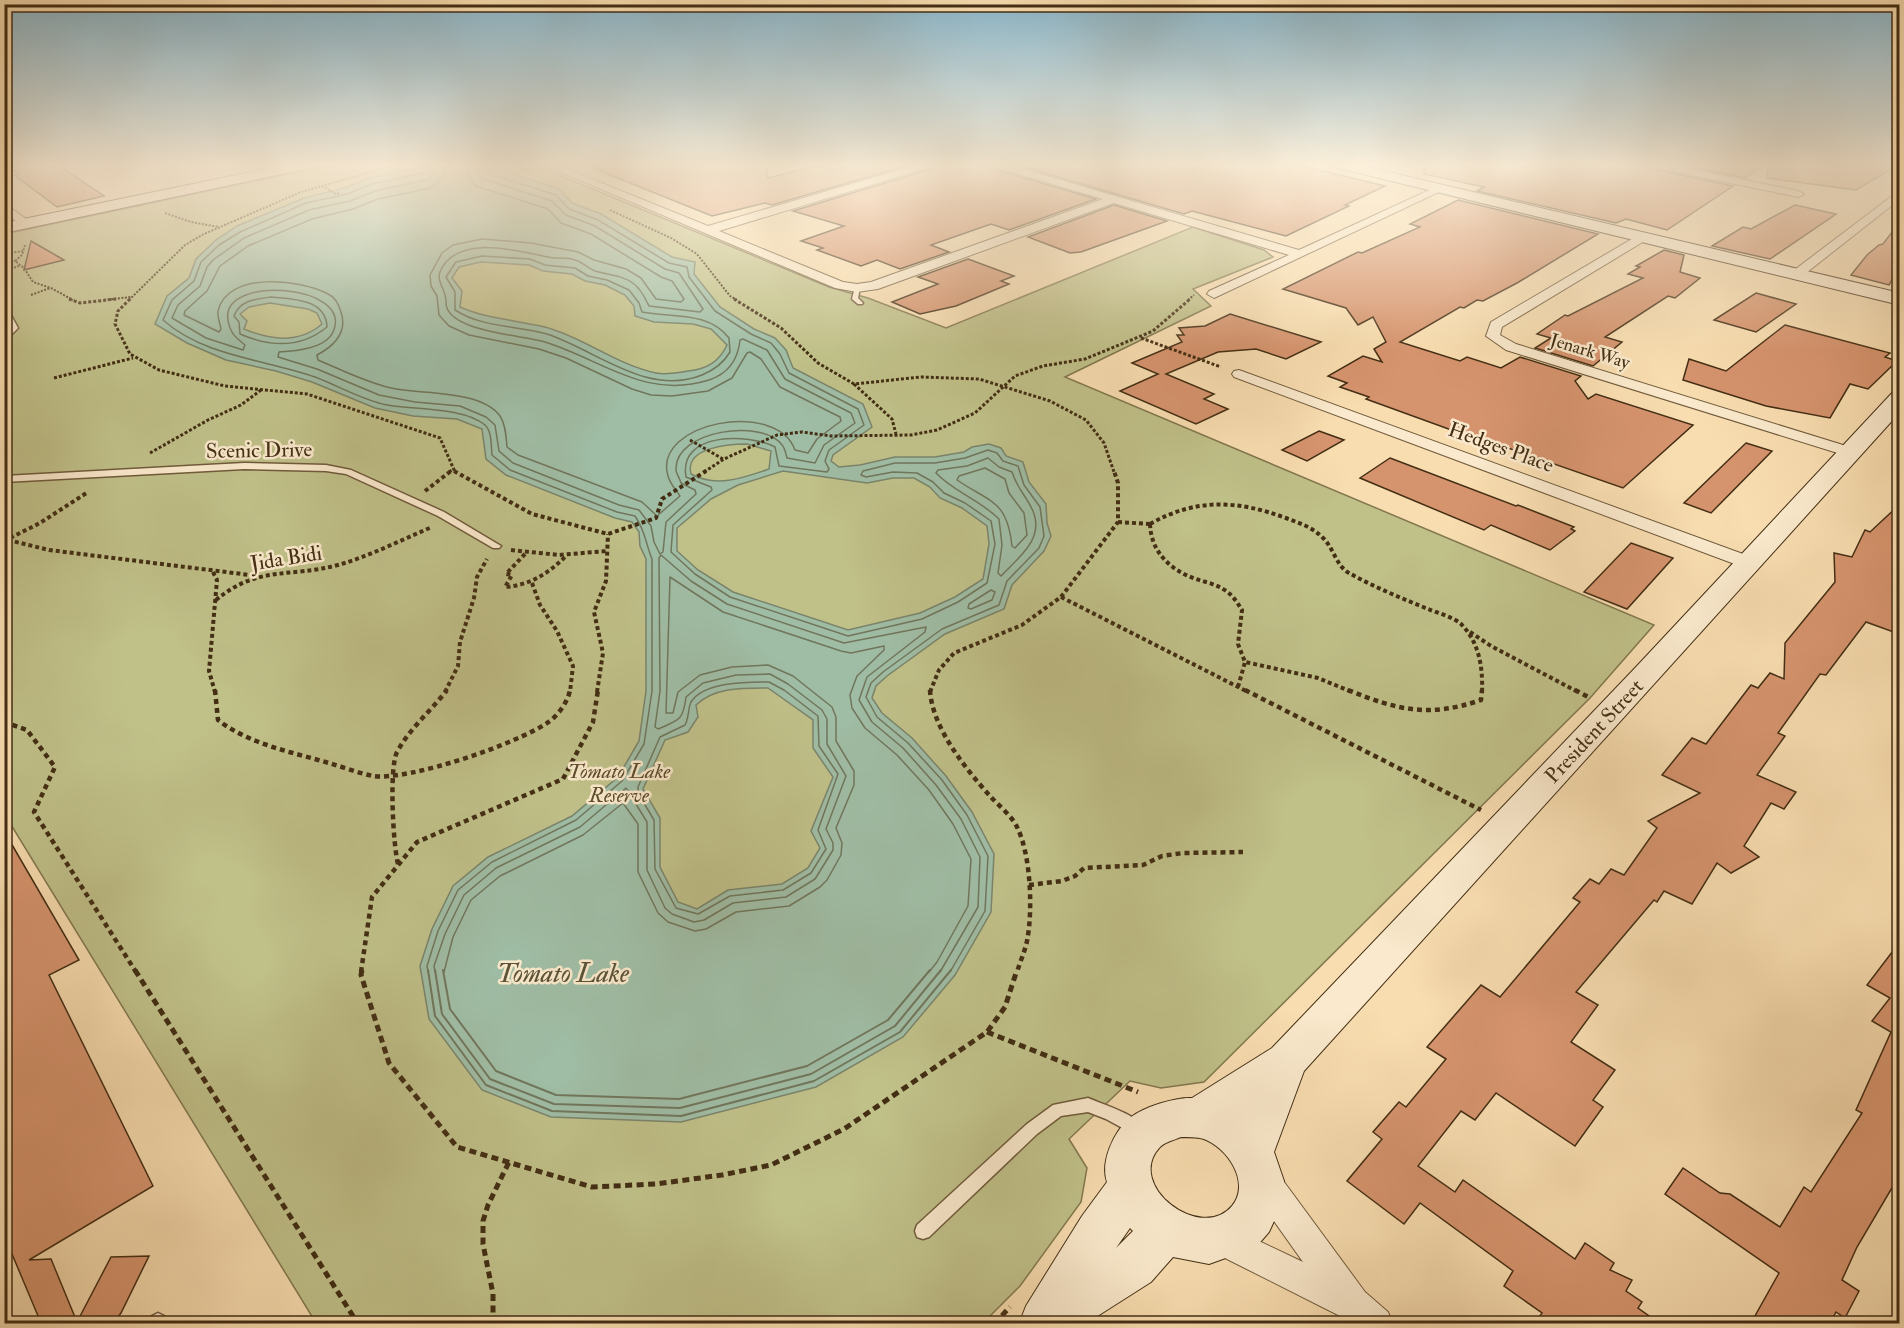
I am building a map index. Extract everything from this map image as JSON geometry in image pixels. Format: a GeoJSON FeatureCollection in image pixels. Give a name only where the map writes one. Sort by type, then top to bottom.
{"type":"FeatureCollection","features":[{"type":"Feature","properties":{"kind":"street"},"geometry":{"type":"LineString","coordinates":[[702,227],[840,285],[857,288],[873,286],[1037,227]]}},
{"type":"Feature","properties":{"kind":"street"},"geometry":{"type":"LineString","coordinates":[[709,230],[719,227]]}},
{"type":"Feature","properties":{"kind":"street"},"geometry":{"type":"LineString","coordinates":[[1209,227],[1297,253]]}},
{"type":"Feature","properties":{"kind":"street"},"geometry":{"type":"LineString","coordinates":[[1208,292],[1355,227]]}},
{"type":"Feature","properties":{"kind":"street"},"geometry":{"type":"LineString","coordinates":[[1600,227],[1899,299]]}},
{"type":"Feature","properties":{"kind":"street"},"geometry":{"type":"LineString","coordinates":[[1797,274],[1862,227]]}},
{"type":"Feature","properties":{"kind":"street","name":"Jenark Way"},"geometry":{"type":"LineString","coordinates":[[1642,237],[1496,325],[1493,336],[1511,347],[1850,452]]}},
{"type":"Feature","properties":{"kind":"street","name":"Hedges Place"},"geometry":{"type":"LineString","coordinates":[[1239,374],[1747,562]]}},
{"type":"Feature","properties":{"kind":"street","name":"President Street"},"geometry":{"type":"LineString","coordinates":[[1198,1118],[1287,1061],[1647,674],[1899,398]]}},
{"type":"Feature","properties":{"kind":"street","name":"President Street"},"geometry":{"type":"LineString","coordinates":[[1256,1165],[1287,1061]]}},
{"type":"Feature","properties":{"kind":"street"},"geometry":{"type":"LineString","coordinates":[[1256,1165],[1261,1197],[1254,1215],[1241,1230],[1221,1239],[1203,1241],[1184,1238],[1150,1219],[1138,1205],[1130,1189],[1127,1168],[1140,1112],[1158,1122],[1178,1117],[1198,1118],[1219,1125],[1238,1137],[1365,1314]]}},
{"type":"Feature","properties":{"kind":"street"},"geometry":{"type":"LineString","coordinates":[[1048,1319],[1099,1232],[1130,1189]]}},
{"type":"Feature","properties":{"kind":"street"},"geometry":{"type":"LineString","coordinates":[[1048,1319],[1134,1265],[1166,1230]]}},
{"type":"Feature","properties":{"kind":"street"},"geometry":{"type":"LineString","coordinates":[[1221,1239],[1365,1314]]}},
{"type":"Feature","properties":{"kind":"lane"},"geometry":{"type":"LineString","coordinates":[[857,288],[855,299],[860,303]]}},
{"type":"Feature","properties":{"kind":"lane"},"geometry":{"type":"LineString","coordinates":[[4,308],[15,328],[4,340]]}},
{"type":"Feature","properties":{"kind":"lane","name":"Scenic Drive"},"geometry":{"type":"LineString","coordinates":[[4,480],[244,466],[302,466],[348,472],[451,519],[496,546]]}},
{"type":"Feature","properties":{"kind":"lane"},"geometry":{"type":"LineString","coordinates":[[923,1232],[1032,1129],[1058,1110],[1088,1105],[1112,1114],[1140,1112]]}},
{"type":"Feature","properties":{"kind":"path"},"geometry":{"type":"LineString","coordinates":[[220,227],[185,245],[118,311],[115,324],[134,358],[159,370],[225,386],[307,394],[440,438],[452,470],[532,514],[608,534],[656,518],[662,499],[723,459],[777,435],[802,432],[831,436],[911,435],[938,430],[975,413],[1015,376],[1030,370],[1085,359],[1140,338],[1153,332],[1191,296],[1208,292]]}},
{"type":"Feature","properties":{"kind":"path"},"geometry":{"type":"LineString","coordinates":[[647,227],[697,254],[730,296],[781,328],[818,363],[854,384],[891,419],[896,434]]}},
{"type":"Feature","properties":{"kind":"path"},"geometry":{"type":"LineString","coordinates":[[4,265],[19,259],[25,245]]}},
{"type":"Feature","properties":{"kind":"path"},"geometry":{"type":"LineString","coordinates":[[4,254],[23,251]]}},
{"type":"Feature","properties":{"kind":"path"},"geometry":{"type":"LineString","coordinates":[[15,261],[33,282],[51,288],[64,297],[80,303],[132,297]]}},
{"type":"Feature","properties":{"kind":"path"},"geometry":{"type":"LineString","coordinates":[[4,271],[20,266]]}},
{"type":"Feature","properties":{"kind":"path"},"geometry":{"type":"LineString","coordinates":[[31,294],[51,288]]}},
{"type":"Feature","properties":{"kind":"path"},"geometry":{"type":"LineString","coordinates":[[1140,338],[1239,374]]}},
{"type":"Feature","properties":{"kind":"path"},"geometry":{"type":"LineString","coordinates":[[54,378],[134,358]]}},
{"type":"Feature","properties":{"kind":"path"},"geometry":{"type":"LineString","coordinates":[[608,534],[606,581],[594,612],[603,653],[593,722],[562,778],[509,804],[417,842],[372,897],[361,975],[389,1063],[457,1147],[592,1187],[656,1184],[722,1175],[771,1165],[844,1129],[987,1032],[1005,1007],[1027,941],[1029,885],[1026,855],[1017,826],[968,771],[939,723],[931,704],[930,688],[939,670],[954,653],[1022,626],[1061,597],[1118,522],[1118,483],[1104,443],[1086,420],[1050,401],[979,379],[949,377],[892,379],[854,384]]}},
{"type":"Feature","properties":{"kind":"path"},"geometry":{"type":"LineString","coordinates":[[690,440],[723,459]]}},
{"type":"Feature","properties":{"kind":"path"},"geometry":{"type":"LineString","coordinates":[[410,501],[452,470]]}},
{"type":"Feature","properties":{"kind":"path"},"geometry":{"type":"LineString","coordinates":[[1118,522],[1150,524],[1168,514],[1203,504],[1229,504],[1269,512],[1311,528],[1324,538],[1345,571],[1367,583],[1459,622],[1469,632],[1491,646],[1590,699]]}},
{"type":"Feature","properties":{"kind":"path","name":"Jida Bidi"},"geometry":{"type":"LineString","coordinates":[[215,601],[233,585],[256,575],[305,572],[336,565],[451,519]]}},
{"type":"Feature","properties":{"kind":"path"},"geometry":{"type":"LineString","coordinates":[[1150,524],[1149,535],[1155,551],[1164,561],[1200,581],[1215,584],[1235,598],[1242,610],[1238,627],[1239,654],[1245,662],[1318,678],[1382,704],[1422,711],[1455,709],[1481,700],[1482,657],[1469,632]]}},
{"type":"Feature","properties":{"kind":"path"},"geometry":{"type":"LineString","coordinates":[[8,539],[22,545],[49,550],[162,563],[213,572],[256,575]]}},
{"type":"Feature","properties":{"kind":"path"},"geometry":{"type":"LineString","coordinates":[[398,865],[395,852],[395,756],[411,729],[430,712],[449,687],[458,666],[460,642],[474,598],[477,576],[496,546],[525,554],[567,555],[607,551]]}},
{"type":"Feature","properties":{"kind":"path"},"geometry":{"type":"LineString","coordinates":[[525,554],[506,574],[512,575],[505,587],[520,587],[532,583],[567,555]]}},
{"type":"Feature","properties":{"kind":"path"},"geometry":{"type":"LineString","coordinates":[[213,572],[217,580],[209,671],[215,692],[218,720],[231,730],[262,742],[374,776],[394,776],[427,771],[528,734],[549,722],[559,711],[569,696],[573,666],[557,631],[540,605],[532,583]]}},
{"type":"Feature","properties":{"kind":"path"},"geometry":{"type":"LineString","coordinates":[[1061,597],[1481,810]]}},
{"type":"Feature","properties":{"kind":"path"},"geometry":{"type":"LineString","coordinates":[[1238,687],[1245,662]]}},
{"type":"Feature","properties":{"kind":"path"},"geometry":{"type":"LineString","coordinates":[[4,722],[27,730],[55,767],[34,812],[358,1323]]}},
{"type":"Feature","properties":{"kind":"path"},"geometry":{"type":"LineString","coordinates":[[1029,885],[1062,882],[1075,876],[1084,868],[1143,865],[1162,856],[1183,853],[1243,852]]}},
{"type":"Feature","properties":{"kind":"path"},"geometry":{"type":"LineString","coordinates":[[987,1032],[1140,1112]]}},
{"type":"Feature","properties":{"kind":"path"},"geometry":{"type":"LineString","coordinates":[[493,1323],[493,1294],[483,1244],[483,1221],[488,1205],[509,1162]]}},
{"type":"Feature","properties":{"kind":"green space","name":"Tomato Lake Reserve"},"geometry":{"type":"Polygon","coordinates":[[[38,227],[684,227],[829,287],[868,298],[946,328],[1193,227],[1264,250],[1273,257],[1193,289],[1211,306],[1065,377],[1654,625],[1590,698],[1204,1082],[1161,1088],[1130,1081],[1069,1139],[1087,1168],[1081,1202],[1020,1286],[983,1323],[316,1323],[5,815],[5,234],[38,227]]]}},
{"type":"Feature","properties":{"kind":"water","name":"Tomato Lake"},"geometry":{"type":"Polygon","coordinates":[[[236,227],[622,227],[672,257],[695,262],[694,274],[720,307],[754,329],[775,338],[786,350],[793,368],[863,404],[872,427],[833,455],[831,461],[839,467],[895,457],[935,457],[964,452],[972,447],[989,444],[1001,448],[1006,456],[1023,462],[1029,482],[1046,504],[1047,523],[1051,536],[1044,551],[1012,585],[1004,609],[945,634],[887,676],[876,686],[872,698],[882,713],[912,738],[946,776],[972,812],[994,854],[991,912],[955,975],[903,1037],[816,1087],[681,1122],[551,1117],[482,1090],[429,1019],[420,966],[432,929],[453,886],[488,857],[572,816],[618,777],[639,741],[646,691],[646,559],[640,546],[639,532],[632,522],[615,518],[506,475],[486,459],[482,429],[457,419],[413,416],[375,408],[312,382],[226,360],[187,343],[155,324],[167,296],[189,278],[196,259],[216,240],[236,227]],[[481,262],[459,267],[452,278],[462,291],[460,307],[502,319],[545,327],[573,337],[614,358],[642,369],[668,374],[701,368],[712,364],[727,345],[711,329],[693,324],[654,322],[635,316],[634,306],[625,295],[605,285],[585,281],[572,274],[543,271],[529,265],[481,262]],[[270,303],[249,307],[240,314],[247,321],[244,329],[264,336],[284,338],[304,335],[322,324],[317,313],[308,309],[270,303]],[[747,444],[720,446],[701,453],[694,458],[691,474],[720,481],[769,469],[771,451],[747,444]],[[783,471],[738,485],[711,499],[677,528],[677,551],[698,570],[733,592],[848,630],[920,613],[955,597],[983,579],[989,544],[987,526],[962,508],[940,498],[930,487],[914,478],[893,478],[867,483],[783,471]],[[768,688],[721,692],[696,705],[698,717],[688,732],[665,740],[643,789],[660,818],[660,867],[678,902],[697,909],[728,890],[782,884],[808,868],[820,848],[811,831],[833,777],[813,748],[813,720],[768,688]]]}},
{"type":"Feature","properties":{"kind":"building"},"geometry":{"type":"Polygon","coordinates":[[[841,227],[983,227],[931,245],[949,252],[900,269],[877,260],[861,266],[817,250],[823,248],[801,241],[841,227]]]}},
{"type":"Feature","properties":{"kind":"building"},"geometry":{"type":"Polygon","coordinates":[[[1000,227],[1017,227],[1009,230],[1000,227]]]}},
{"type":"Feature","properties":{"kind":"building"},"geometry":{"type":"Polygon","coordinates":[[[1055,227],[1150,227],[1081,252],[1070,253],[1028,237],[1055,227]]]}},
{"type":"Feature","properties":{"kind":"building"},"geometry":{"type":"Polygon","coordinates":[[[1252,227],[1305,227],[1286,236],[1252,227]]]}},
{"type":"Feature","properties":{"kind":"building"},"geometry":{"type":"Polygon","coordinates":[[[1420,227],[1569,227],[1598,234],[1517,283],[1483,301],[1477,300],[1464,308],[1460,307],[1400,342],[1460,361],[1467,357],[1501,368],[1520,357],[1581,376],[1575,381],[1588,399],[1596,394],[1693,425],[1623,488],[1468,434],[1465,435],[1366,399],[1369,397],[1340,387],[1347,383],[1328,376],[1363,356],[1382,362],[1374,349],[1386,342],[1373,317],[1358,325],[1346,308],[1283,289],[1358,252],[1362,253],[1420,227]]]}},
{"type":"Feature","properties":{"kind":"building"},"geometry":{"type":"Polygon","coordinates":[[[1656,227],[1672,227],[1667,230],[1656,227]]]}},
{"type":"Feature","properties":{"kind":"building"},"geometry":{"type":"Polygon","coordinates":[[[1743,227],[1751,229],[1755,227],[1817,227],[1770,259],[1712,246],[1743,227]]]}},
{"type":"Feature","properties":{"kind":"building"},"geometry":{"type":"Polygon","coordinates":[[[1896,227],[1899,227],[1899,269],[1889,285],[1851,275],[1867,255],[1883,244],[1896,227]]]}},
{"type":"Feature","properties":{"kind":"building"},"geometry":{"type":"Polygon","coordinates":[[[31,241],[64,260],[24,270],[31,241]]]}},
{"type":"Feature","properties":{"kind":"building"},"geometry":{"type":"Polygon","coordinates":[[[1664,250],[1684,255],[1680,272],[1700,278],[1675,298],[1668,296],[1605,337],[1622,342],[1593,366],[1535,348],[1551,338],[1537,334],[1565,315],[1568,316],[1643,278],[1628,274],[1640,267],[1636,266],[1664,250]]]}},
{"type":"Feature","properties":{"kind":"building"},"geometry":{"type":"Polygon","coordinates":[[[968,259],[1014,276],[1001,281],[1009,284],[956,306],[920,314],[892,302],[938,284],[918,277],[968,259]]]}},
{"type":"Feature","properties":{"kind":"building"},"geometry":{"type":"Polygon","coordinates":[[[1756,293],[1796,304],[1756,332],[1714,320],[1756,293]]]}},
{"type":"Feature","properties":{"kind":"building"},"geometry":{"type":"Polygon","coordinates":[[[1230,314],[1321,342],[1286,359],[1256,349],[1218,352],[1166,374],[1214,394],[1204,399],[1228,409],[1196,424],[1120,391],[1158,374],[1132,363],[1182,342],[1177,335],[1184,335],[1179,328],[1205,326],[1230,314]]]}},
{"type":"Feature","properties":{"kind":"building"},"geometry":{"type":"Polygon","coordinates":[[[1785,325],[1890,353],[1885,357],[1897,361],[1868,389],[1850,384],[1830,418],[1766,406],[1683,380],[1689,359],[1726,371],[1785,325]]]}},
{"type":"Feature","properties":{"kind":"building"},"geometry":{"type":"Polygon","coordinates":[[[1319,431],[1344,440],[1307,461],[1282,450],[1319,431]]]}},
{"type":"Feature","properties":{"kind":"building"},"geometry":{"type":"Polygon","coordinates":[[[1746,443],[1772,451],[1711,513],[1684,503],[1746,443]]]}},
{"type":"Feature","properties":{"kind":"building"},"geometry":{"type":"Polygon","coordinates":[[[1390,458],[1574,527],[1571,529],[1575,531],[1550,550],[1491,525],[1484,530],[1360,478],[1390,458]]]}},
{"type":"Feature","properties":{"kind":"building"},"geometry":{"type":"Polygon","coordinates":[[[1899,505],[1899,634],[1866,622],[1826,675],[1820,674],[1778,733],[1785,736],[1757,775],[1796,792],[1784,809],[1771,803],[1744,846],[1759,857],[1731,873],[1717,863],[1692,904],[1664,891],[1657,902],[1654,900],[1576,992],[1598,1005],[1571,1042],[1615,1070],[1593,1100],[1603,1107],[1575,1146],[1496,1093],[1475,1120],[1461,1111],[1418,1166],[1455,1192],[1463,1180],[1575,1259],[1585,1243],[1614,1263],[1610,1270],[1632,1280],[1626,1291],[1642,1302],[1638,1308],[1659,1323],[1535,1323],[1542,1313],[1504,1286],[1513,1271],[1420,1203],[1404,1224],[1347,1181],[1382,1139],[1373,1132],[1399,1102],[1406,1107],[1446,1059],[1427,1047],[1481,985],[1500,997],[1580,902],[1573,898],[1590,879],[1599,884],[1611,869],[1624,875],[1657,828],[1648,821],[1700,793],[1662,775],[1692,738],[1706,744],[1751,685],[1758,688],[1770,673],[1784,679],[1785,643],[1835,582],[1834,553],[1852,557],[1865,530],[1870,532],[1899,505]]]}},
{"type":"Feature","properties":{"kind":"building"},"geometry":{"type":"Polygon","coordinates":[[[1631,543],[1673,558],[1627,609],[1584,592],[1631,543]]]}},
{"type":"Feature","properties":{"kind":"building"},"geometry":{"type":"Polygon","coordinates":[[[4,831],[79,960],[49,975],[153,1186],[29,1260],[51,1259],[77,1322],[111,1257],[149,1256],[121,1313],[113,1323],[41,1323],[4,1235],[4,831]]]}},
{"type":"Feature","properties":{"kind":"building"},"geometry":{"type":"Polygon","coordinates":[[[1899,943],[1899,1176],[1857,1247],[1842,1280],[1859,1291],[1845,1318],[1836,1312],[1830,1323],[1751,1323],[1779,1273],[1665,1194],[1683,1168],[1720,1193],[1730,1194],[1780,1227],[1804,1187],[1811,1192],[1862,1113],[1856,1110],[1891,1032],[1872,1021],[1890,998],[1867,985],[1899,943]]]}}]}
